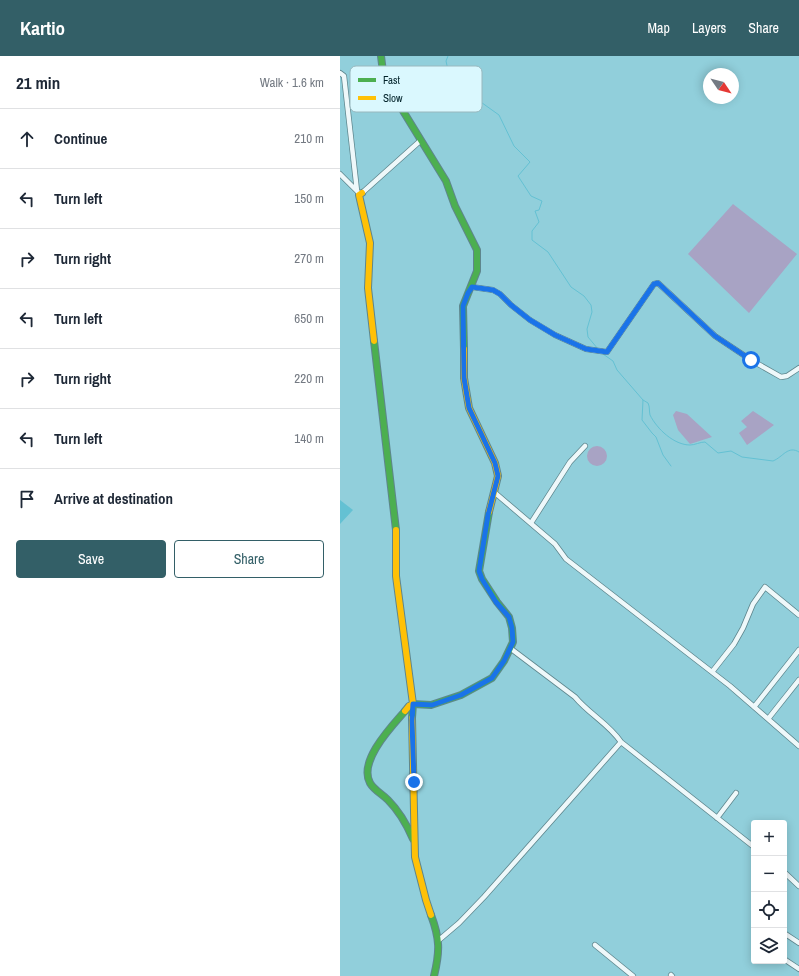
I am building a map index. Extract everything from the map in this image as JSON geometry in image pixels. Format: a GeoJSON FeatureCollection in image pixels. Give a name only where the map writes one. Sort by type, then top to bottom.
{"type":"FeatureCollection","features":[{"type":"Feature","properties":{"kind":"street"},"geometry":{"type":"LineString","coordinates":[[381,56],[382,66]]}},
{"type":"Feature","properties":{"kind":"street"},"geometry":{"type":"LineString","coordinates":[[340,73],[344,76],[360,192],[359,195],[370,243],[368,288],[396,531],[396,576],[413,704],[412,721],[415,857],[426,900],[439,940],[438,959],[434,976]]}},
{"type":"Feature","properties":{"kind":"street"},"geometry":{"type":"LineString","coordinates":[[403,112],[446,182],[455,206],[477,250],[477,271],[472,287],[463,306],[464,378],[469,408],[484,438],[498,476],[488,515],[479,571],[482,579],[493,596],[509,617],[512,628],[513,642],[504,661],[492,678],[461,695],[432,705],[413,704],[409,706],[380,740],[367,767],[366,775],[369,782],[389,801],[406,824],[414,842]]}},
{"type":"Feature","properties":{"kind":"street"},"geometry":{"type":"LineString","coordinates":[[360,192],[420,141]]}},
{"type":"Feature","properties":{"kind":"street"},"geometry":{"type":"LineString","coordinates":[[340,174],[360,192]]}},
{"type":"Feature","properties":{"kind":"street"},"geometry":{"type":"LineString","coordinates":[[472,287],[493,290],[500,294],[530,320],[555,335],[586,349],[607,352],[654,284],[658,283],[715,336],[751,360],[781,377],[787,376],[799,368]]}},
{"type":"Feature","properties":{"kind":"street"},"geometry":{"type":"LineString","coordinates":[[531,523],[570,462],[585,446]]}},
{"type":"Feature","properties":{"kind":"street"},"geometry":{"type":"LineString","coordinates":[[494,492],[555,544],[566,559],[712,672],[799,746]]}},
{"type":"Feature","properties":{"kind":"street"},"geometry":{"type":"LineString","coordinates":[[712,672],[734,644],[743,628],[753,604],[765,587],[799,615]]}},
{"type":"Feature","properties":{"kind":"street"},"geometry":{"type":"LineString","coordinates":[[510,648],[575,698],[583,707],[614,732],[620,742],[751,845]]}},
{"type":"Feature","properties":{"kind":"street"},"geometry":{"type":"LineString","coordinates":[[754,707],[799,650]]}},
{"type":"Feature","properties":{"kind":"street"},"geometry":{"type":"LineString","coordinates":[[768,719],[799,680]]}},
{"type":"Feature","properties":{"kind":"street"},"geometry":{"type":"LineString","coordinates":[[439,940],[459,923],[484,897],[620,742]]}},
{"type":"Feature","properties":{"kind":"street"},"geometry":{"type":"LineString","coordinates":[[717,818],[736,793]]}},
{"type":"Feature","properties":{"kind":"street"},"geometry":{"type":"LineString","coordinates":[[787,875],[799,886]]}},
{"type":"Feature","properties":{"kind":"street"},"geometry":{"type":"LineString","coordinates":[[787,935],[799,943]]}},
{"type":"Feature","properties":{"kind":"street"},"geometry":{"type":"LineString","coordinates":[[595,945],[633,976]]}},
{"type":"Feature","properties":{"kind":"street"},"geometry":{"type":"LineString","coordinates":[[787,961],[799,969]]}},
{"type":"Feature","properties":{"kind":"shaded area"},"geometry":{"type":"Polygon","coordinates":[[[733,204],[797,254],[749,313],[688,254],[733,204]]]}},
{"type":"Feature","properties":{"kind":"shaded area"},"geometry":{"type":"Polygon","coordinates":[[[676,411],[687,414],[712,437],[690,444],[678,430],[673,415],[676,411]]]}},
{"type":"Feature","properties":{"kind":"shaded area"},"geometry":{"type":"Polygon","coordinates":[[[753,411],[774,425],[747,445],[739,433],[747,427],[741,421],[753,411]]]}},
{"type":"Feature","properties":{"kind":"shaded area"},"geometry":{"type":"Polygon","coordinates":[[[597,446],[604,449],[607,456],[604,463],[597,466],[590,463],[587,456],[590,449],[597,446]]]}},
{"type":"Feature","properties":{"kind":"water"},"geometry":{"type":"Polygon","coordinates":[[[340,500],[353,510],[340,524],[340,500]]]}},
{"type":"Feature","properties":{"kind":"waterway"},"geometry":{"type":"LineString","coordinates":[[447,66],[446,61],[448,56]]}},
{"type":"Feature","properties":{"kind":"waterway"},"geometry":{"type":"LineString","coordinates":[[482,103],[499,115],[514,146],[530,162],[518,176],[531,196],[542,201],[539,210],[535,211],[539,222],[532,231],[532,240],[548,252],[571,287],[584,296],[591,305],[592,312],[587,329],[588,337],[598,349]]}},
{"type":"Feature","properties":{"kind":"waterway"},"geometry":{"type":"LineString","coordinates":[[603,354],[613,361],[617,370],[643,400],[642,420],[656,437],[663,455],[671,466]]}},
{"type":"Feature","properties":{"kind":"waterway"},"geometry":{"type":"LineString","coordinates":[[643,400],[648,403],[650,415],[657,426],[672,439],[678,442],[692,445],[705,442],[718,453],[731,451],[742,457],[773,461],[786,452],[792,450],[799,452]]}},
{"type":"Feature","properties":{"kind":"traffic: fast"},"geometry":{"type":"LineString","coordinates":[[381,56],[382,66]]}},
{"type":"Feature","properties":{"kind":"traffic: fast"},"geometry":{"type":"LineString","coordinates":[[404,112],[446,181],[455,206],[477,250],[477,271],[463,306],[464,349]]}},
{"type":"Feature","properties":{"kind":"traffic: fast"},"geometry":{"type":"LineString","coordinates":[[374,341],[396,530]]}},
{"type":"Feature","properties":{"kind":"traffic: fast"},"geometry":{"type":"LineString","coordinates":[[412,718],[413,704],[431,705],[461,695],[492,678],[504,661],[513,642],[512,628],[509,617],[497,602],[482,579],[479,571],[489,512]]}},
{"type":"Feature","properties":{"kind":"traffic: fast"},"geometry":{"type":"LineString","coordinates":[[405,711],[378,744],[372,755],[368,774],[370,783],[392,804],[399,813],[413,839]]}},
{"type":"Feature","properties":{"kind":"traffic: fast"},"geometry":{"type":"LineString","coordinates":[[431,915],[436,931],[438,945],[434,976]]}},
{"type":"Feature","properties":{"kind":"traffic: slow"},"geometry":{"type":"LineString","coordinates":[[362,193],[359,195],[370,243],[368,288],[374,341]]}},
{"type":"Feature","properties":{"kind":"traffic: slow"},"geometry":{"type":"LineString","coordinates":[[464,349],[464,378],[469,408],[495,463],[498,476],[489,512]]}},
{"type":"Feature","properties":{"kind":"traffic: slow"},"geometry":{"type":"LineString","coordinates":[[396,530],[396,576],[413,704],[405,711]]}},
{"type":"Feature","properties":{"kind":"traffic: slow"},"geometry":{"type":"LineString","coordinates":[[412,718],[415,857],[431,915]]}},
{"type":"Feature","properties":{"kind":"route"},"geometry":{"type":"LineString","coordinates":[[414,782],[412,721],[413,704],[432,705],[461,695],[492,678],[504,661],[513,642],[512,628],[509,617],[496,602],[482,579],[479,571],[488,515],[497,485],[498,476],[495,463],[469,408],[464,378],[463,306],[472,287],[493,290],[500,294],[530,320],[555,335],[586,349],[607,352],[654,284],[658,283],[715,336],[751,360]]}}]}
